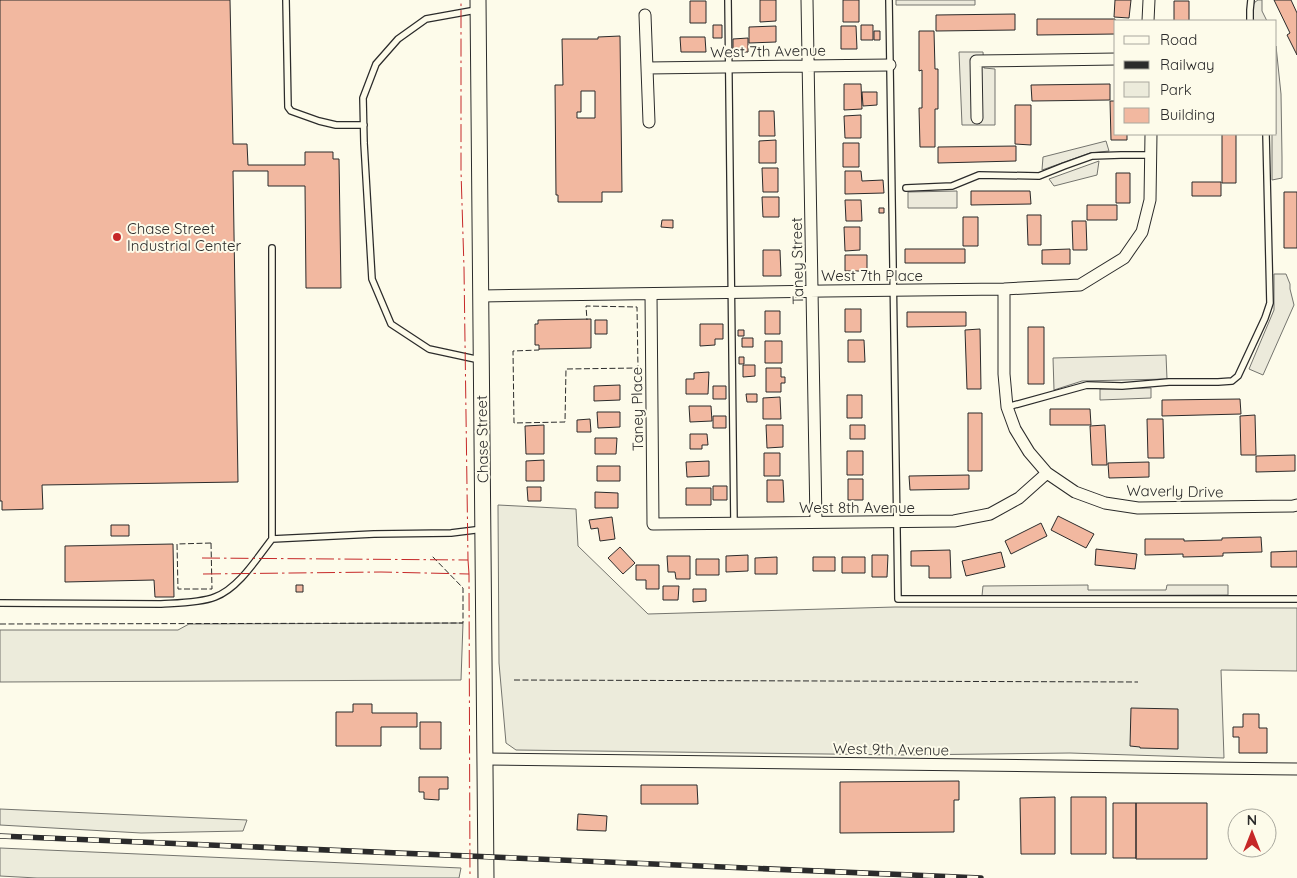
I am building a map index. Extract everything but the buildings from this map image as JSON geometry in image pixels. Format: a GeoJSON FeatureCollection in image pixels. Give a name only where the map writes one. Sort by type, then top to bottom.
{"type":"FeatureCollection","features":[{"type":"Feature","properties":{"kind":"street","name":"Taney Street"},"geometry":{"type":"LineString","coordinates":[[807,0],[816,522]]}},
{"type":"Feature","properties":{"kind":"street"},"geometry":{"type":"LineString","coordinates":[[1148,20],[1149,0]]}},
{"type":"Feature","properties":{"kind":"street","name":"Chase Street"},"geometry":{"type":"LineString","coordinates":[[478,5],[486,878]]}},
{"type":"Feature","properties":{"kind":"street"},"geometry":{"type":"LineString","coordinates":[[645,15],[649,122]]}},
{"type":"Feature","properties":{"kind":"street"},"geometry":{"type":"LineString","coordinates":[[977,118],[976,61],[1114,59]]}},
{"type":"Feature","properties":{"kind":"street","name":"West 7th Avenue"},"geometry":{"type":"LineString","coordinates":[[647,68],[890,64]]}},
{"type":"Feature","properties":{"kind":"street","name":"West 7th Place"},"geometry":{"type":"LineString","coordinates":[[481,296],[1004,289],[1080,285],[1124,258],[1142,232],[1150,200],[1151,135]]}},
{"type":"Feature","properties":{"kind":"street","name":"Waverly Drive"},"geometry":{"type":"LineString","coordinates":[[1004,289],[1004,374],[1008,407],[1015,429],[1029,452],[1047,473],[1075,492],[1105,503],[1138,508],[1297,505]]}},
{"type":"Feature","properties":{"kind":"street","name":"Taney Place"},"geometry":{"type":"LineString","coordinates":[[651,294],[653,524]]}},
{"type":"Feature","properties":{"kind":"street","name":"West 8th Avenue"},"geometry":{"type":"LineString","coordinates":[[653,524],[954,521],[990,514],[1019,498],[1047,473]]}},
{"type":"Feature","properties":{"kind":"street","name":"West 9th Avenue"},"geometry":{"type":"LineString","coordinates":[[486,759],[1297,769]]}},
{"type":"Feature","properties":{"kind":"lane"},"geometry":{"type":"LineString","coordinates":[[286,0],[288,107],[291,111],[319,121],[364,125]]}},
{"type":"Feature","properties":{"kind":"lane"},"geometry":{"type":"LineString","coordinates":[[728,0],[734,523]]}},
{"type":"Feature","properties":{"kind":"lane"},"geometry":{"type":"LineString","coordinates":[[889,0],[898,600],[1297,599]]}},
{"type":"Feature","properties":{"kind":"lane"},"geometry":{"type":"LineString","coordinates":[[1250,20],[1252,0]]}},
{"type":"Feature","properties":{"kind":"lane"},"geometry":{"type":"LineString","coordinates":[[478,5],[426,19],[398,39],[376,64],[363,98],[372,279],[391,324],[429,349],[481,361]]}},
{"type":"Feature","properties":{"kind":"lane"},"geometry":{"type":"LineString","coordinates":[[1008,407],[1086,384],[1122,386],[1169,382],[1218,382],[1232,381],[1238,376],[1270,303],[1266,135]]}},
{"type":"Feature","properties":{"kind":"lane"},"geometry":{"type":"LineString","coordinates":[[906,188],[952,186],[978,175],[1039,176],[1092,156],[1151,155]]}},
{"type":"Feature","properties":{"kind":"lane"},"geometry":{"type":"LineString","coordinates":[[0,603],[186,603],[215,597],[231,588],[251,567],[272,539],[272,248]]}},
{"type":"Feature","properties":{"kind":"lane"},"geometry":{"type":"LineString","coordinates":[[272,539],[483,529]]}},
{"type":"Feature","properties":{"kind":"green space"},"geometry":{"type":"Polygon","coordinates":[[[498,505],[576,509],[578,546],[648,614],[895,607],[1297,608],[1297,671],[1221,670],[1224,758],[1070,753],[904,755],[516,750],[506,743],[499,663],[498,505]]]}},
{"type":"Feature","properties":{"kind":"green space"},"geometry":{"type":"Polygon","coordinates":[[[463,623],[461,680],[0,682],[0,630],[178,630],[189,624],[463,623]]]}},
{"type":"Feature","properties":{"kind":"green space"},"geometry":{"type":"Polygon","coordinates":[[[0,809],[247,820],[243,831],[141,833],[0,825],[0,809]]]}},
{"type":"Feature","properties":{"kind":"green space"},"geometry":{"type":"Polygon","coordinates":[[[0,848],[461,868],[459,878],[37,878],[0,876],[0,848]]]}},
{"type":"Feature","properties":{"kind":"shaded area"},"geometry":{"type":"Polygon","coordinates":[[[896,0],[975,0],[975,5],[896,5],[896,0]]]}},
{"type":"Feature","properties":{"kind":"shaded area"},"geometry":{"type":"Polygon","coordinates":[[[1262,0],[1262,11],[1266,20],[1254,20],[1251,9],[1255,2],[1262,0]]]}},
{"type":"Feature","properties":{"kind":"shaded area"},"geometry":{"type":"Polygon","coordinates":[[[959,52],[983,52],[984,68],[995,69],[995,125],[962,125],[959,52]]]}},
{"type":"Feature","properties":{"kind":"shaded area"},"geometry":{"type":"Polygon","coordinates":[[[1277,56],[1281,94],[1282,178],[1272,180],[1272,135],[1277,135],[1277,56]]]}},
{"type":"Feature","properties":{"kind":"shaded area"},"geometry":{"type":"Polygon","coordinates":[[[1106,141],[1109,151],[1090,153],[1042,170],[1043,157],[1106,141]]]}},
{"type":"Feature","properties":{"kind":"shaded area"},"geometry":{"type":"Polygon","coordinates":[[[1099,161],[1097,175],[1054,186],[1049,179],[1099,161]]]}},
{"type":"Feature","properties":{"kind":"shaded area"},"geometry":{"type":"Polygon","coordinates":[[[957,191],[957,208],[908,208],[908,192],[957,191]]]}},
{"type":"Feature","properties":{"kind":"shaded area"},"geometry":{"type":"Polygon","coordinates":[[[1274,274],[1286,274],[1294,305],[1263,375],[1249,369],[1274,310],[1274,274]]]}},
{"type":"Feature","properties":{"kind":"shaded area"},"geometry":{"type":"Polygon","coordinates":[[[1166,355],[1167,379],[1082,381],[1054,390],[1053,358],[1166,355]]]}},
{"type":"Feature","properties":{"kind":"shaded area"},"geometry":{"type":"Polygon","coordinates":[[[1151,388],[1151,398],[1100,400],[1100,389],[1151,388]]]}},
{"type":"Feature","properties":{"kind":"shaded area"},"geometry":{"type":"Polygon","coordinates":[[[1088,585],[1088,590],[1166,590],[1167,585],[1228,585],[1228,595],[982,596],[983,586],[1088,585]]]}},
{"type":"Feature","properties":{"kind":"railway"},"geometry":{"type":"LineString","coordinates":[[0,836],[981,878]]}},
{"type":"Feature","properties":{"kind":"fence"},"geometry":{"type":"LineString","coordinates":[[539,349],[513,351],[514,423],[565,422],[566,369],[638,368],[637,307],[586,306],[587,320]]}},
{"type":"Feature","properties":{"kind":"fence"},"geometry":{"type":"LineString","coordinates":[[211,543],[212,589],[178,589],[177,544],[211,543]]}},
{"type":"Feature","properties":{"kind":"fence"},"geometry":{"type":"LineString","coordinates":[[0,624],[463,623],[463,588],[432,556]]}},
{"type":"Feature","properties":{"kind":"fence"},"geometry":{"type":"LineString","coordinates":[[514,680],[1138,682]]}},
{"type":"Feature","properties":{"kind":"power"},"geometry":{"type":"LineString","coordinates":[[202,558],[468,560],[461,171],[461,0]]}},
{"type":"Feature","properties":{"kind":"power"},"geometry":{"type":"LineString","coordinates":[[468,560],[469,574]]}},
{"type":"Feature","properties":{"kind":"power"},"geometry":{"type":"LineString","coordinates":[[203,574],[381,572],[469,574],[470,878]]}},
{"type":"Feature","properties":{"kind":"place","name":"Chase Street Industrial Center"},"geometry":{"type":"Point","coordinates":[117,237]}}]}
